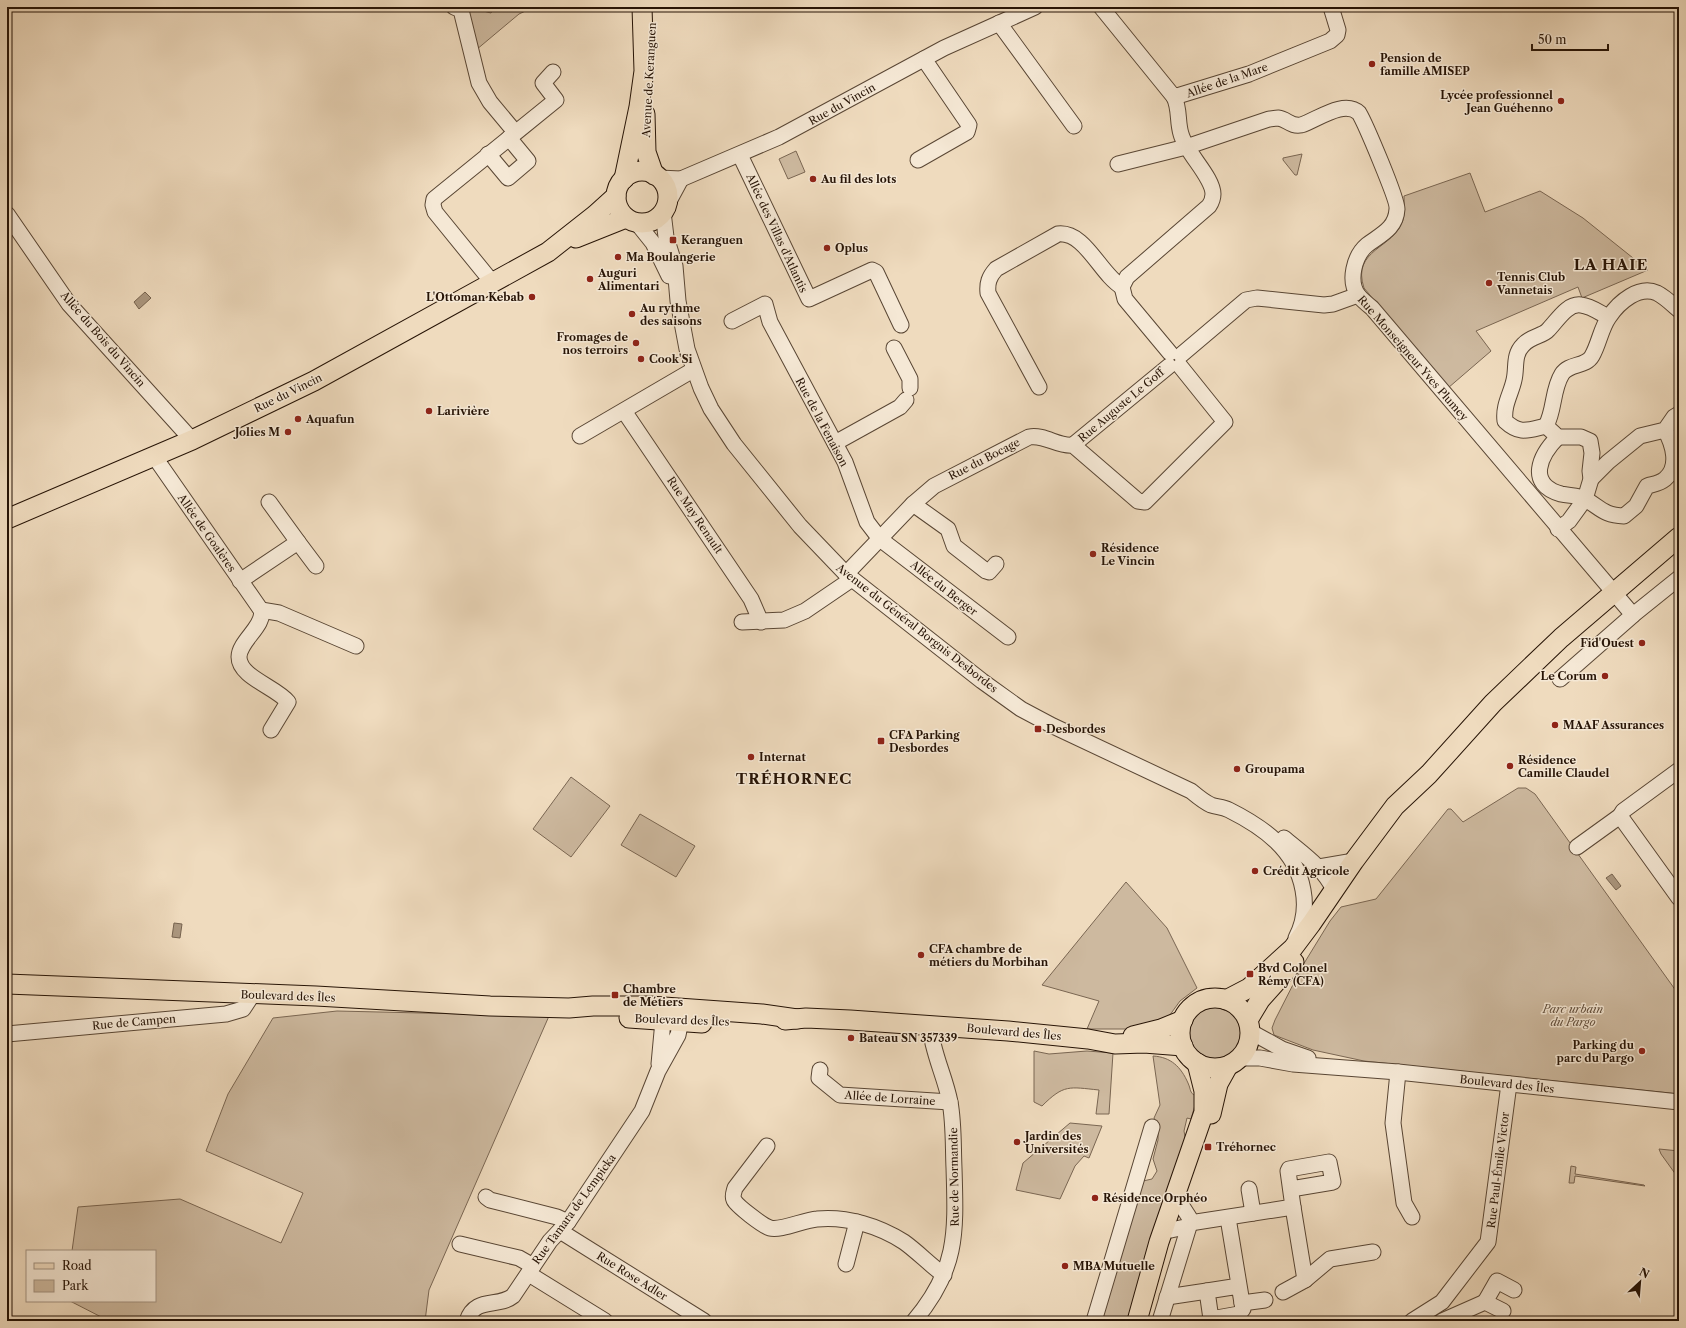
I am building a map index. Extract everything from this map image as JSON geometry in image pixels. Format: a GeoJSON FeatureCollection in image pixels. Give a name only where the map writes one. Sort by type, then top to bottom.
{"type":"FeatureCollection","features":[{"type":"Feature","properties":{"kind":"main road","name":"Avenue de Keranguen"},"geometry":{"type":"LineString","coordinates":[[624,178],[639,107],[644,71],[642,7]]}},
{"type":"Feature","properties":{"kind":"main road","name":"Avenue de Keranguen"},"geometry":{"type":"LineString","coordinates":[[652,7],[652,45],[645,109],[646,152],[657,177]]}},
{"type":"Feature","properties":{"kind":"main road"},"geometry":{"type":"LineString","coordinates":[[639,172],[657,177],[666,189],[665,208],[652,221],[631,220],[618,208],[616,196],[620,183],[624,178],[639,172]]}},
{"type":"Feature","properties":{"kind":"main road","name":"Rue du Vincin"},"geometry":{"type":"LineString","coordinates":[[7,519],[192,440],[314,381],[558,244],[596,215],[616,196]]}},
{"type":"Feature","properties":{"kind":"main road","name":"Rue du Vincin"},"geometry":{"type":"LineString","coordinates":[[558,244],[631,220]]}},
{"type":"Feature","properties":{"kind":"main road"},"geometry":{"type":"LineString","coordinates":[[1226,1000],[1249,988],[1283,959],[1302,936],[1354,861],[1395,806],[1429,774],[1493,703],[1561,638],[1679,537]]}},
{"type":"Feature","properties":{"kind":"main road"},"geometry":{"type":"LineString","coordinates":[[1146,1321],[1171,1230],[1207,1129],[1218,1084],[1248,1046],[1249,1026],[1260,1000],[1301,954],[1429,774]]}},
{"type":"Feature","properties":{"kind":"main road"},"geometry":{"type":"LineString","coordinates":[[1328,915],[1334,898],[1334,890]]}},
{"type":"Feature","properties":{"kind":"main road","name":"Boulevard des Îles"},"geometry":{"type":"LineString","coordinates":[[7,984],[253,994],[490,1006],[569,1008],[592,1006],[674,1015],[762,1014],[797,1019],[850,1020],[1008,1031],[1088,1039],[1115,1044],[1144,1043],[1183,1046]]}},
{"type":"Feature","properties":{"kind":"main road"},"geometry":{"type":"LineString","coordinates":[[1234,1062],[1218,1068],[1207,1067],[1191,1059],[1183,1046],[1180,1029],[1183,1020],[1191,1008],[1198,1003],[1212,998],[1226,1000],[1235,1004],[1249,1026]]}},
{"type":"Feature","properties":{"kind":"main road","name":"Boulevard des Îles"},"geometry":{"type":"LineString","coordinates":[[1088,1039],[1145,1034],[1174,1025],[1183,1020]]}},
{"type":"Feature","properties":{"kind":"main road"},"geometry":{"type":"LineString","coordinates":[[1137,1321],[1159,1242],[1204,1112],[1204,1091],[1197,1063]]}},
{"type":"Feature","properties":{"kind":"street"},"geometry":{"type":"LineString","coordinates":[[454,7],[461,10],[479,83],[528,161],[508,178],[488,154]]}},
{"type":"Feature","properties":{"kind":"street","name":"Rue du Vincin"},"geometry":{"type":"LineString","coordinates":[[657,177],[681,179],[740,155],[796,129],[944,48],[1035,7]]}},
{"type":"Feature","properties":{"kind":"street","name":"Allée de la Mare"},"geometry":{"type":"LineString","coordinates":[[1101,7],[1174,97],[1249,74],[1334,38],[1337,35],[1338,30],[1331,7]]}},
{"type":"Feature","properties":{"kind":"street"},"geometry":{"type":"LineString","coordinates":[[999,23],[1074,126]]}},
{"type":"Feature","properties":{"kind":"street"},"geometry":{"type":"LineString","coordinates":[[918,160],[967,132],[969,125],[924,59]]}},
{"type":"Feature","properties":{"kind":"street"},"geometry":{"type":"LineString","coordinates":[[492,282],[435,212],[433,205],[434,200],[439,194],[556,100],[543,83],[553,72]]}},
{"type":"Feature","properties":{"kind":"street"},"geometry":{"type":"LineString","coordinates":[[1039,387],[988,293],[987,284],[990,275],[996,268],[1058,234],[1065,233],[1079,240],[1114,282],[1122,287],[1127,277],[1209,206],[1213,195],[1211,185],[1186,147],[1180,133],[1179,111],[1174,97]]}},
{"type":"Feature","properties":{"kind":"street","name":"Rue Monseigneur Yves Plumey"},"geometry":{"type":"LineString","coordinates":[[1186,147],[1269,119],[1278,118],[1292,125],[1300,125],[1344,108],[1356,111],[1361,117],[1390,186],[1397,209],[1394,221],[1388,230],[1366,246],[1355,263],[1353,276],[1358,295],[1372,308],[1558,529],[1633,615]]}},
{"type":"Feature","properties":{"kind":"street"},"geometry":{"type":"LineString","coordinates":[[1118,164],[1186,147]]}},
{"type":"Feature","properties":{"kind":"street","name":"Allée des Villas d'Atlantis"},"geometry":{"type":"LineString","coordinates":[[740,155],[809,299],[872,270],[876,272],[901,325]]}},
{"type":"Feature","properties":{"kind":"street"},"geometry":{"type":"LineString","coordinates":[[665,208],[681,179]]}},
{"type":"Feature","properties":{"kind":"street","name":"Avenue du Général Borgnis Desbordes"},"geometry":{"type":"LineString","coordinates":[[665,208],[666,237],[675,266],[678,301],[693,370],[711,410],[734,444],[800,526],[849,577],[982,681],[1021,709],[1191,791],[1215,797],[1225,808],[1275,831],[1319,868],[1329,879],[1334,890]]}},
{"type":"Feature","properties":{"kind":"street","name":"Allée du Bois du Vincin"},"geometry":{"type":"LineString","coordinates":[[7,214],[69,304],[192,440]]}},
{"type":"Feature","properties":{"kind":"street","name":"Avenue du Général Borgnis Desbordes"},"geometry":{"type":"LineString","coordinates":[[631,220],[653,242],[663,261],[678,301]]}},
{"type":"Feature","properties":{"kind":"street","name":"Rue du Bocage"},"geometry":{"type":"LineString","coordinates":[[742,622],[784,620],[805,611],[849,577],[880,538],[913,504],[943,479],[1020,440],[1039,436],[1064,444],[1073,445],[1138,501],[1145,502],[1225,422],[1125,299],[1122,287]]}},
{"type":"Feature","properties":{"kind":"street"},"geometry":{"type":"LineString","coordinates":[[1546,426],[1552,409],[1556,385],[1563,373],[1568,368],[1582,364],[1592,357],[1608,317],[1631,296],[1643,291],[1657,293],[1679,310]]}},
{"type":"Feature","properties":{"kind":"street","name":"Rue Auguste Le Goff"},"geometry":{"type":"LineString","coordinates":[[1073,445],[1246,300],[1257,298],[1324,305],[1333,304],[1358,295]]}},
{"type":"Feature","properties":{"kind":"street","name":"Rue de la Fenaison"},"geometry":{"type":"LineString","coordinates":[[732,321],[768,303],[770,322],[845,462],[867,522],[880,538]]}},
{"type":"Feature","properties":{"kind":"street"},"geometry":{"type":"LineString","coordinates":[[1546,426],[1525,431],[1514,428],[1505,421],[1505,405],[1514,378],[1516,358],[1522,346],[1532,337],[1547,332],[1568,308],[1580,304],[1608,317]]}},
{"type":"Feature","properties":{"kind":"street"},"geometry":{"type":"LineString","coordinates":[[835,443],[900,407],[908,394],[910,379],[894,348]]}},
{"type":"Feature","properties":{"kind":"street"},"geometry":{"type":"LineString","coordinates":[[580,436],[693,370]]}},
{"type":"Feature","properties":{"kind":"street","name":"Rue May Renault"},"geometry":{"type":"LineString","coordinates":[[624,411],[751,598],[760,622]]}},
{"type":"Feature","properties":{"kind":"street"},"geometry":{"type":"LineString","coordinates":[[1591,479],[1608,462],[1640,436],[1665,430],[1674,417],[1679,414]]}},
{"type":"Feature","properties":{"kind":"street"},"geometry":{"type":"LineString","coordinates":[[1546,426],[1558,437]]}},
{"type":"Feature","properties":{"kind":"street"},"geometry":{"type":"LineString","coordinates":[[1558,529],[1569,521],[1585,499],[1591,479],[1590,471],[1592,453],[1590,441],[1582,436],[1558,437],[1550,445],[1542,459],[1539,470],[1540,480],[1545,486],[1561,494],[1585,499],[1596,508],[1611,514],[1624,516],[1636,506],[1647,486],[1659,483],[1666,478],[1672,467],[1675,457],[1671,441],[1665,430]]}},
{"type":"Feature","properties":{"kind":"street","name":"Allée de Goalères"},"geometry":{"type":"LineString","coordinates":[[154,456],[261,610]]}},
{"type":"Feature","properties":{"kind":"street"},"geometry":{"type":"LineString","coordinates":[[269,502],[316,566]]}},
{"type":"Feature","properties":{"kind":"street"},"geometry":{"type":"LineString","coordinates":[[913,504],[948,529],[954,546],[986,571],[989,572],[996,564]]}},
{"type":"Feature","properties":{"kind":"street","name":"Allée du Berger"},"geometry":{"type":"LineString","coordinates":[[880,538],[1008,637]]}},
{"type":"Feature","properties":{"kind":"street"},"geometry":{"type":"LineString","coordinates":[[240,581],[298,542]]}},
{"type":"Feature","properties":{"kind":"street"},"geometry":{"type":"LineString","coordinates":[[1560,679],[1633,615],[1679,578]]}},
{"type":"Feature","properties":{"kind":"street"},"geometry":{"type":"LineString","coordinates":[[271,730],[288,702],[244,670],[239,660],[240,649],[261,618],[261,610],[279,613],[356,646]]}},
{"type":"Feature","properties":{"kind":"street"},"geometry":{"type":"LineString","coordinates":[[1577,847],[1620,816],[1623,810],[1679,770]]}},
{"type":"Feature","properties":{"kind":"street"},"geometry":{"type":"LineString","coordinates":[[1620,816],[1679,898]]}},
{"type":"Feature","properties":{"kind":"street","name":"Avenue du Général Borgnis Desbordes"},"geometry":{"type":"LineString","coordinates":[[1244,818],[1280,844],[1296,866],[1302,880],[1304,896],[1303,918],[1298,934],[1283,959]]}},
{"type":"Feature","properties":{"kind":"street"},"geometry":{"type":"LineString","coordinates":[[1319,868],[1354,861]]}},
{"type":"Feature","properties":{"kind":"street","name":"Rue de Campen"},"geometry":{"type":"LineString","coordinates":[[7,1034],[226,1014],[243,1009],[251,1000],[253,994]]}},
{"type":"Feature","properties":{"kind":"street","name":"Rue Tamara de Lempicka"},"geometry":{"type":"LineString","coordinates":[[466,1321],[470,1314],[479,1306],[511,1298],[550,1241],[564,1227],[642,1111],[658,1072],[674,1015]]}},
{"type":"Feature","properties":{"kind":"street","name":"Rue de Normandie"},"geometry":{"type":"LineString","coordinates":[[914,1321],[928,1304],[944,1274],[953,1247],[956,1220],[950,1102],[930,1026]]}},
{"type":"Feature","properties":{"kind":"street","name":"Boulevard des Îles"},"geometry":{"type":"LineString","coordinates":[[1249,1026],[1295,1055],[1336,1067]]}},
{"type":"Feature","properties":{"kind":"street","name":"Boulevard des Îles"},"geometry":{"type":"LineString","coordinates":[[1234,1062],[1260,1058],[1293,1064],[1398,1072],[1679,1102]]}},
{"type":"Feature","properties":{"kind":"street","name":"Allée de Lorraine"},"geometry":{"type":"LineString","coordinates":[[820,1070],[819,1078],[840,1095],[950,1102]]}},
{"type":"Feature","properties":{"kind":"street"},"geometry":{"type":"LineString","coordinates":[[1398,1072],[1393,1123],[1404,1203],[1412,1217]]}},
{"type":"Feature","properties":{"kind":"street","name":"Rue Paul-Émile Victor"},"geometry":{"type":"LineString","coordinates":[[1412,1321],[1442,1302],[1488,1242],[1508,1084]]}},
{"type":"Feature","properties":{"kind":"street"},"geometry":{"type":"LineString","coordinates":[[1094,1321],[1152,1127]]}},
{"type":"Feature","properties":{"kind":"street"},"geometry":{"type":"LineString","coordinates":[[767,1146],[735,1188],[733,1195],[736,1203],[771,1229],[777,1229],[802,1221],[823,1218],[857,1222],[881,1230],[903,1242],[944,1274]]}},
{"type":"Feature","properties":{"kind":"street"},"geometry":{"type":"LineString","coordinates":[[1249,1189],[1254,1213]]}},
{"type":"Feature","properties":{"kind":"street"},"geometry":{"type":"LineString","coordinates":[[1291,1189],[1305,1280]]}},
{"type":"Feature","properties":{"kind":"street","name":"Rue Rose Adler"},"geometry":{"type":"LineString","coordinates":[[486,1197],[490,1200],[557,1218],[564,1227],[685,1316],[704,1321]]}},
{"type":"Feature","properties":{"kind":"street"},"geometry":{"type":"LineString","coordinates":[[1160,1321],[1190,1222],[1189,1217],[1180,1204]]}},
{"type":"Feature","properties":{"kind":"street"},"geometry":{"type":"LineString","coordinates":[[1171,1230],[1185,1227],[1190,1222],[1228,1218],[1293,1207]]}},
{"type":"Feature","properties":{"kind":"street"},"geometry":{"type":"LineString","coordinates":[[1207,1291],[1211,1320],[1239,1314],[1243,1309],[1228,1218]]}},
{"type":"Feature","properties":{"kind":"street"},"geometry":{"type":"LineString","coordinates":[[846,1264],[857,1222]]}},
{"type":"Feature","properties":{"kind":"street"},"geometry":{"type":"LineString","coordinates":[[460,1244],[518,1258],[531,1270],[597,1319]]}},
{"type":"Feature","properties":{"kind":"street"},"geometry":{"type":"LineString","coordinates":[[1283,1292],[1305,1280],[1330,1259],[1373,1252]]}},
{"type":"Feature","properties":{"kind":"street"},"geometry":{"type":"LineString","coordinates":[[1442,1321],[1485,1302],[1497,1281],[1514,1290]]}},
{"type":"Feature","properties":{"kind":"street"},"geometry":{"type":"LineString","coordinates":[[1167,1297],[1239,1286]]}},
{"type":"Feature","properties":{"kind":"street"},"geometry":{"type":"LineString","coordinates":[[1242,1303],[1265,1300]]}},
{"type":"Feature","properties":{"kind":"street"},"geometry":{"type":"LineString","coordinates":[[1485,1302],[1503,1311]]}},
{"type":"Feature","properties":{"kind":"green space"},"geometry":{"type":"Polygon","coordinates":[[[468,7],[491,13],[494,7],[534,7],[519,14],[476,50],[468,7]]]}},
{"type":"Feature","properties":{"kind":"green space"},"geometry":{"type":"Polygon","coordinates":[[[796,151],[805,172],[788,179],[779,159],[796,151]]]}},
{"type":"Feature","properties":{"kind":"green space"},"geometry":{"type":"Polygon","coordinates":[[[1302,154],[1297,175],[1295,175],[1283,158],[1302,154]]]}},
{"type":"Feature","properties":{"kind":"green space","name":"Tennis Club Vannetais"},"geometry":{"type":"Polygon","coordinates":[[[1470,173],[1485,212],[1540,191],[1583,218],[1648,270],[1582,298],[1578,287],[1476,331],[1491,351],[1448,388],[1364,288],[1362,275],[1363,265],[1375,250],[1398,230],[1404,217],[1404,196],[1470,173]]]}},
{"type":"Feature","properties":{"kind":"green space"},"geometry":{"type":"Polygon","coordinates":[[[571,777],[610,806],[571,857],[533,829],[571,777]]]}},
{"type":"Feature","properties":{"kind":"green space","name":"Parc urbain du Pargo"},"geometry":{"type":"Polygon","coordinates":[[[1518,788],[1526,788],[1535,794],[1679,995],[1679,1094],[1364,1061],[1313,1050],[1274,1035],[1272,1028],[1275,1020],[1303,965],[1330,921],[1341,907],[1376,899],[1448,809],[1451,809],[1463,822],[1518,788]]]}},
{"type":"Feature","properties":{"kind":"green space"},"geometry":{"type":"Polygon","coordinates":[[[640,814],[695,846],[676,877],[621,845],[640,814]]]}},
{"type":"Feature","properties":{"kind":"green space"},"geometry":{"type":"Polygon","coordinates":[[[1126,882],[1167,928],[1197,988],[1180,1001],[1167,1019],[1127,1029],[1087,1029],[1099,1001],[1042,985],[1126,882]]]}},
{"type":"Feature","properties":{"kind":"green space"},"geometry":{"type":"Polygon","coordinates":[[[1216,1007],[1226,1009],[1235,1015],[1241,1024],[1243,1034],[1241,1044],[1235,1053],[1226,1059],[1216,1061],[1206,1059],[1197,1053],[1191,1044],[1189,1034],[1191,1024],[1197,1015],[1206,1009],[1216,1007]]]}},
{"type":"Feature","properties":{"kind":"green space"},"geometry":{"type":"Polygon","coordinates":[[[337,1011],[549,1016],[429,1290],[425,1321],[109,1321],[72,1302],[156,1302],[156,1250],[72,1250],[78,1207],[180,1199],[281,1243],[303,1193],[206,1151],[228,1094],[273,1018],[337,1011]]]}},
{"type":"Feature","properties":{"kind":"green space"},"geometry":{"type":"Polygon","coordinates":[[[1034,1051],[1049,1054],[1087,1051],[1113,1053],[1109,1114],[1096,1114],[1099,1090],[1074,1088],[1062,1090],[1042,1106],[1034,1102],[1034,1051]]]}},
{"type":"Feature","properties":{"kind":"green space"},"geometry":{"type":"Polygon","coordinates":[[[1153,1056],[1165,1058],[1175,1064],[1182,1072],[1191,1092],[1197,1098],[1191,1119],[1187,1118],[1184,1131],[1187,1148],[1132,1321],[1101,1321],[1143,1181],[1152,1179],[1157,1171],[1153,1159],[1158,1140],[1158,1128],[1154,1118],[1160,1105],[1153,1056]]]}},
{"type":"Feature","properties":{"kind":"green space"},"geometry":{"type":"Polygon","coordinates":[[[1070,1123],[1102,1126],[1089,1158],[1084,1156],[1075,1166],[1060,1199],[1016,1190],[1023,1163],[1070,1123]]]}},
{"type":"Feature","properties":{"kind":"green space"},"geometry":{"type":"Polygon","coordinates":[[[1659,1149],[1679,1151],[1679,1179],[1661,1154],[1659,1149]]]}},
{"type":"Feature","properties":{"kind":"green space"},"geometry":{"type":"Polygon","coordinates":[[[1571,1166],[1576,1167],[1575,1174],[1645,1186],[1575,1176],[1574,1183],[1569,1183],[1571,1166]]]}},
{"type":"Feature","properties":{"kind":"shaded area"},"geometry":{"type":"Polygon","coordinates":[[[145,292],[151,298],[139,309],[134,302],[145,292]]]}},
{"type":"Feature","properties":{"kind":"shaded area"},"geometry":{"type":"Polygon","coordinates":[[[1612,874],[1621,886],[1616,890],[1606,878],[1612,874]]]}},
{"type":"Feature","properties":{"kind":"shaded area"},"geometry":{"type":"Polygon","coordinates":[[[174,923],[182,924],[180,938],[172,937],[174,923]]]}},
{"type":"Feature","properties":{"kind":"place","name":"Pension de famille AMISEP"},"geometry":{"type":"Point","coordinates":[1372,64]}},
{"type":"Feature","properties":{"kind":"place","name":"Lycée professionnel Jean Guéhenno"},"geometry":{"type":"Point","coordinates":[1561,101]}},
{"type":"Feature","properties":{"kind":"place","name":"Au fil des lots"},"geometry":{"type":"Point","coordinates":[813,179]}},
{"type":"Feature","properties":{"kind":"place","name":"Keranguen"},"geometry":{"type":"Point","coordinates":[673,240]}},
{"type":"Feature","properties":{"kind":"place","name":"Oplus"},"geometry":{"type":"Point","coordinates":[827,248]}},
{"type":"Feature","properties":{"kind":"place","name":"Ma Boulangerie"},"geometry":{"type":"Point","coordinates":[618,257]}},
{"type":"Feature","properties":{"kind":"place","name":"Auguri Alimentari"},"geometry":{"type":"Point","coordinates":[590,279]}},
{"type":"Feature","properties":{"kind":"place","name":"Tennis Club Vannetais"},"geometry":{"type":"Point","coordinates":[1489,283]}},
{"type":"Feature","properties":{"kind":"place","name":"L'Ottoman Kebab"},"geometry":{"type":"Point","coordinates":[532,297]}},
{"type":"Feature","properties":{"kind":"place","name":"Au rythme des saisons"},"geometry":{"type":"Point","coordinates":[632,314]}},
{"type":"Feature","properties":{"kind":"place","name":"Fromages de nos terroirs"},"geometry":{"type":"Point","coordinates":[636,343]}},
{"type":"Feature","properties":{"kind":"place","name":"Cook'Si"},"geometry":{"type":"Point","coordinates":[641,359]}},
{"type":"Feature","properties":{"kind":"place","name":"Larivière"},"geometry":{"type":"Point","coordinates":[429,411]}},
{"type":"Feature","properties":{"kind":"place","name":"Aquafun"},"geometry":{"type":"Point","coordinates":[298,419]}},
{"type":"Feature","properties":{"kind":"place","name":"Jolies M"},"geometry":{"type":"Point","coordinates":[288,432]}},
{"type":"Feature","properties":{"kind":"place","name":"Résidence Le Vincin"},"geometry":{"type":"Point","coordinates":[1093,554]}},
{"type":"Feature","properties":{"kind":"place","name":"Fid'Ouest"},"geometry":{"type":"Point","coordinates":[1642,643]}},
{"type":"Feature","properties":{"kind":"place","name":"Le Corum"},"geometry":{"type":"Point","coordinates":[1605,676]}},
{"type":"Feature","properties":{"kind":"place","name":"MAAF Assurances"},"geometry":{"type":"Point","coordinates":[1555,725]}},
{"type":"Feature","properties":{"kind":"place","name":"Desbordes"},"geometry":{"type":"Point","coordinates":[1038,729]}},
{"type":"Feature","properties":{"kind":"place","name":"CFA Parking Desbordes"},"geometry":{"type":"Point","coordinates":[881,741]}},
{"type":"Feature","properties":{"kind":"place","name":"Internat"},"geometry":{"type":"Point","coordinates":[751,757]}},
{"type":"Feature","properties":{"kind":"place","name":"Résidence Camille Claudel"},"geometry":{"type":"Point","coordinates":[1510,766]}},
{"type":"Feature","properties":{"kind":"place","name":"Groupama"},"geometry":{"type":"Point","coordinates":[1237,769]}},
{"type":"Feature","properties":{"kind":"place","name":"Crédit Agricole"},"geometry":{"type":"Point","coordinates":[1255,871]}},
{"type":"Feature","properties":{"kind":"place","name":"CFA chambre de métiers du Morbihan"},"geometry":{"type":"Point","coordinates":[921,955]}},
{"type":"Feature","properties":{"kind":"place","name":"Bvd Colonel Rémy (CFA)"},"geometry":{"type":"Point","coordinates":[1250,974]}},
{"type":"Feature","properties":{"kind":"place","name":"Chambre de Métiers"},"geometry":{"type":"Point","coordinates":[615,995]}},
{"type":"Feature","properties":{"kind":"place","name":"Bateau SN 357339"},"geometry":{"type":"Point","coordinates":[851,1038]}},
{"type":"Feature","properties":{"kind":"place","name":"Parking du parc du Pargo"},"geometry":{"type":"Point","coordinates":[1642,1051]}},
{"type":"Feature","properties":{"kind":"place","name":"Jardin des Universités"},"geometry":{"type":"Point","coordinates":[1017,1142]}},
{"type":"Feature","properties":{"kind":"place","name":"Tréhornec"},"geometry":{"type":"Point","coordinates":[1208,1147]}},
{"type":"Feature","properties":{"kind":"place","name":"Résidence Orphéo"},"geometry":{"type":"Point","coordinates":[1095,1198]}},
{"type":"Feature","properties":{"kind":"place","name":"MBA Mutuelle"},"geometry":{"type":"Point","coordinates":[1065,1266]}},
{"type":"Feature","properties":{"kind":"district","name":"LA HAIE"},"geometry":{"type":"Point","coordinates":[1611,265]}},
{"type":"Feature","properties":{"kind":"district","name":"TRÉHORNEC"},"geometry":{"type":"Point","coordinates":[794,779]}}]}
